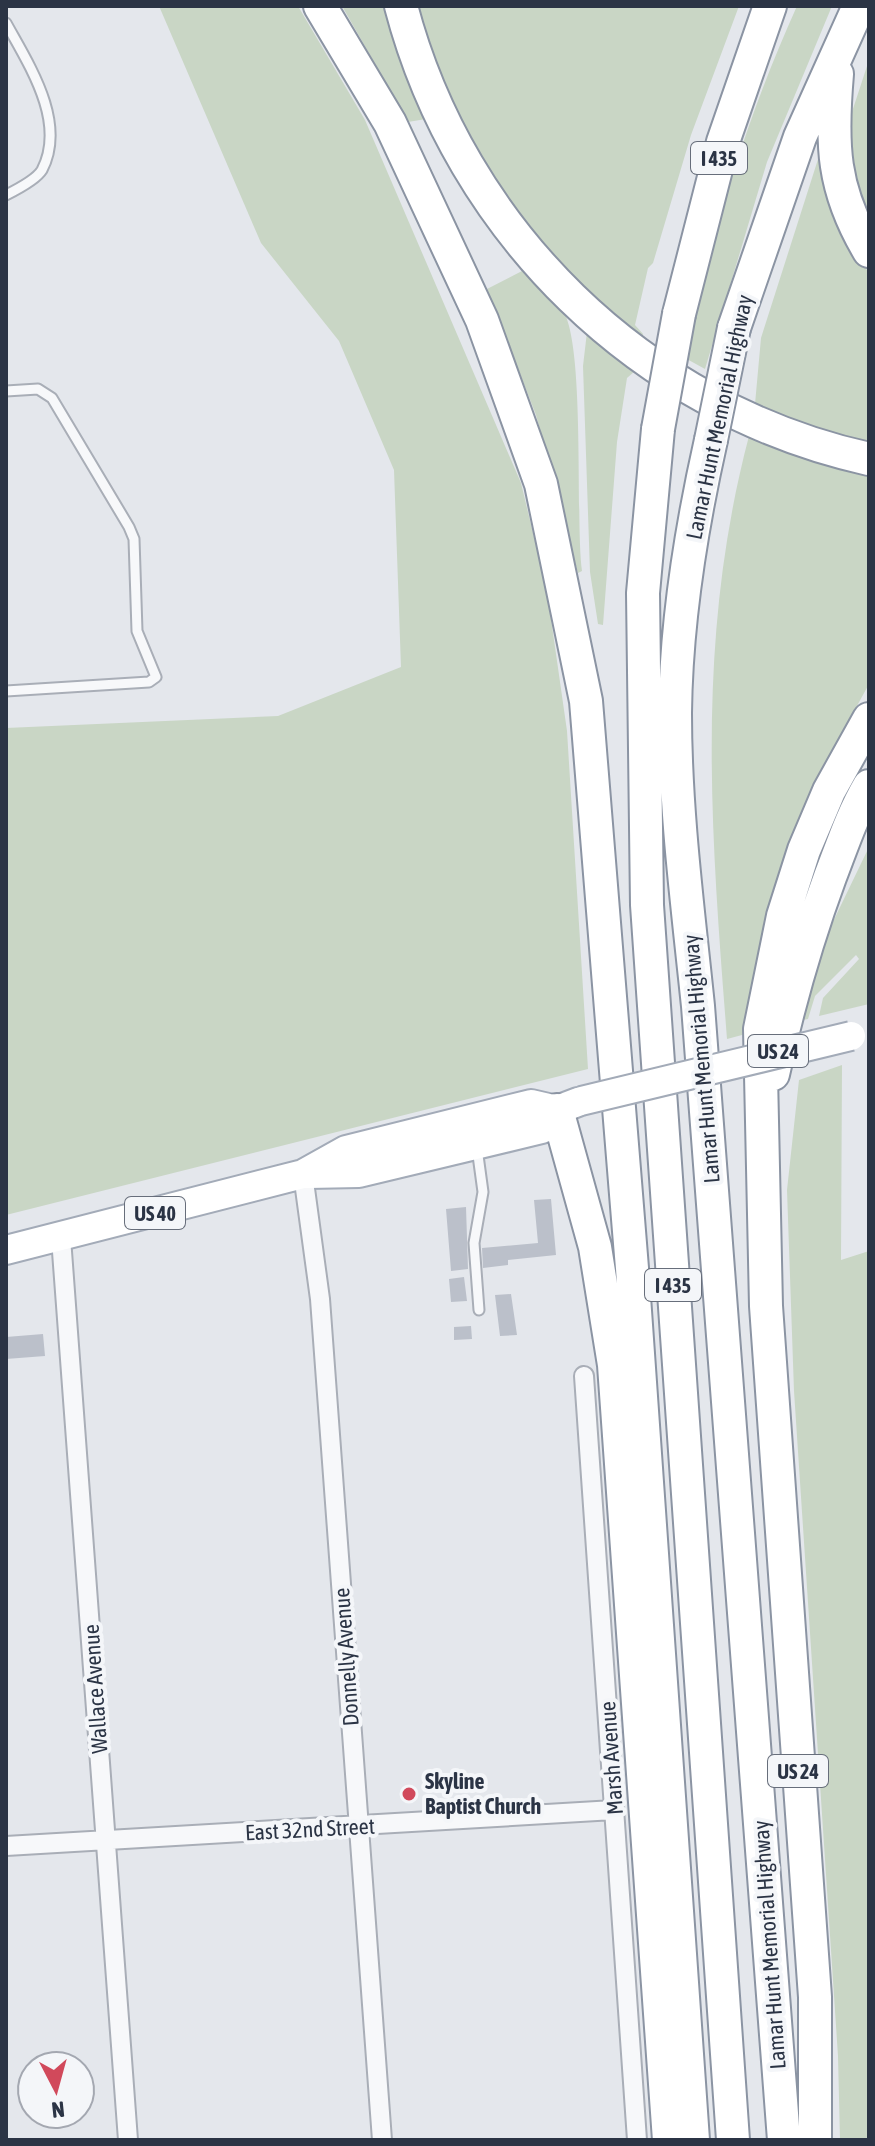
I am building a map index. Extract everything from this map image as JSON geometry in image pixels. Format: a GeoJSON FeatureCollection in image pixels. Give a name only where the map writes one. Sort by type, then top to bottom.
{"type":"FeatureCollection","features":[{"type":"Feature","properties":{"kind":"highway"},"geometry":{"type":"LineString","coordinates":[[320,6],[390,123],[482,320],[541,484],[586,701],[632,1268],[693,2140]]}},
{"type":"Feature","properties":{"kind":"highway"},"geometry":{"type":"LineString","coordinates":[[401,6],[410,41],[445,124],[480,186],[517,241],[572,302],[637,356],[699,395],[758,425],[823,449],[869,459]]}},
{"type":"Feature","properties":{"kind":"highway","name":"Lamar Hunt Memorial Highway"},"geometry":{"type":"LineString","coordinates":[[733,2140],[647,905],[643,593],[658,429],[679,314],[723,142],[770,6]]}},
{"type":"Feature","properties":{"kind":"highway","name":"Lamar Hunt Memorial Highway"},"geometry":{"type":"LineString","coordinates":[[784,2140],[698,1006],[680,831],[677,696],[691,530],[734,328],[800,137],[859,6]]}},
{"type":"Feature","properties":{"kind":"highway"},"geometry":{"type":"LineString","coordinates":[[840,49],[832,130],[837,184],[853,224],[869,251]]}},
{"type":"Feature","properties":{"kind":"highway"},"geometry":{"type":"LineString","coordinates":[[762,1218],[760,1029],[769,973],[804,850],[829,791],[869,719]]}},
{"type":"Feature","properties":{"kind":"highway","name":"US 24"},"geometry":{"type":"LineString","coordinates":[[815,2140],[815,1997],[783,1582],[762,1218],[771,1081],[794,978],[856,809],[869,786]]}},
{"type":"Feature","properties":{"kind":"highway"},"geometry":{"type":"LineString","coordinates":[[826,890],[869,827]]}},
{"type":"Feature","properties":{"kind":"highway"},"geometry":{"type":"LineString","coordinates":[[569,1106],[614,1365],[669,2140]]}},
{"type":"Feature","properties":{"kind":"main road","name":"US 40"},"geometry":{"type":"LineString","coordinates":[[303,1174],[346,1150],[362,1146],[531,1104],[569,1106],[860,1035]]}},
{"type":"Feature","properties":{"kind":"main road","name":"US 40"},"geometry":{"type":"LineString","coordinates":[[6,1250],[303,1174],[359,1173],[542,1129],[569,1106]]}},
{"type":"Feature","properties":{"kind":"street","name":"Donnelly Avenue"},"geometry":{"type":"LineString","coordinates":[[303,1174],[320,1299],[382,2140]]}},
{"type":"Feature","properties":{"kind":"street","name":"Wallace Avenue"},"geometry":{"type":"LineString","coordinates":[[61,1238],[128,2140]]}},
{"type":"Feature","properties":{"kind":"street","name":"Marsh Avenue"},"geometry":{"type":"LineString","coordinates":[[584,1376],[637,2140]]}},
{"type":"Feature","properties":{"kind":"street","name":"East 32nd Street"},"geometry":{"type":"LineString","coordinates":[[6,1846],[614,1810]]}},
{"type":"Feature","properties":{"kind":"lane"},"geometry":{"type":"LineString","coordinates":[[6,23],[40,84],[51,140],[41,173],[6,195]]}},
{"type":"Feature","properties":{"kind":"lane"},"geometry":{"type":"LineString","coordinates":[[6,391],[38,389],[52,398],[129,527],[134,539],[137,631],[156,677],[149,682],[6,691]]}},
{"type":"Feature","properties":{"kind":"lane"},"geometry":{"type":"LineString","coordinates":[[476,1145],[483,1192],[474,1243],[479,1310]]}},
{"type":"Feature","properties":{"kind":"green space"},"geometry":{"type":"Polygon","coordinates":[[[159,6],[298,6],[365,120],[521,483],[547,591],[567,731],[588,1069],[6,1215],[6,728],[278,716],[401,667],[394,470],[339,341],[261,243],[159,6]]]}},
{"type":"Feature","properties":{"kind":"green space"},"geometry":{"type":"Polygon","coordinates":[[[342,6],[392,6],[426,119],[408,122],[342,6]]]}},
{"type":"Feature","properties":{"kind":"green space"},"geometry":{"type":"Polygon","coordinates":[[[413,6],[739,6],[691,135],[653,263],[648,268],[635,325],[643,334],[640,351],[587,304],[463,145],[413,6]]]}},
{"type":"Feature","properties":{"kind":"green space"},"geometry":{"type":"Polygon","coordinates":[[[797,6],[832,6],[767,162],[705,369],[685,358],[706,268],[746,135],[797,6]]]}},
{"type":"Feature","properties":{"kind":"green space"},"geometry":{"type":"Polygon","coordinates":[[[869,60],[869,231],[847,173],[850,118],[869,60]]]}},
{"type":"Feature","properties":{"kind":"green space"},"geometry":{"type":"Polygon","coordinates":[[[820,153],[833,219],[869,273],[869,451],[754,415],[761,338],[820,153]]]}},
{"type":"Feature","properties":{"kind":"green space"},"geometry":{"type":"Polygon","coordinates":[[[522,271],[562,309],[569,328],[577,393],[582,571],[578,573],[536,415],[487,289],[522,271]]]}},
{"type":"Feature","properties":{"kind":"green space"},"geometry":{"type":"Polygon","coordinates":[[[587,332],[635,371],[627,378],[617,442],[603,625],[598,624],[590,572],[583,366],[587,332]]]}},
{"type":"Feature","properties":{"kind":"green space"},"geometry":{"type":"Polygon","coordinates":[[[749,436],[869,473],[869,684],[814,784],[792,836],[772,894],[742,1035],[727,1039],[713,811],[714,662],[732,512],[749,436]]]}},
{"type":"Feature","properties":{"kind":"green space"},"geometry":{"type":"Polygon","coordinates":[[[869,847],[869,1004],[819,1016],[823,998],[859,959],[856,955],[815,996],[808,1019],[803,1020],[828,932],[869,847]]]}},
{"type":"Feature","properties":{"kind":"green space"},"geometry":{"type":"Polygon","coordinates":[[[842,1065],[841,1260],[869,1251],[869,2140],[840,2140],[838,2056],[794,1391],[787,1190],[799,1080],[842,1065]]]}},
{"type":"Feature","properties":{"kind":"building"},"geometry":{"type":"Polygon","coordinates":[[[551,1199],[556,1255],[508,1260],[508,1265],[483,1268],[482,1248],[538,1243],[534,1200],[551,1199]]]}},
{"type":"Feature","properties":{"kind":"building"},"geometry":{"type":"Polygon","coordinates":[[[466,1207],[468,1269],[451,1271],[446,1209],[466,1207]]]}},
{"type":"Feature","properties":{"kind":"building"},"geometry":{"type":"Polygon","coordinates":[[[464,1277],[467,1301],[451,1302],[449,1279],[464,1277]]]}},
{"type":"Feature","properties":{"kind":"building"},"geometry":{"type":"Polygon","coordinates":[[[511,1294],[517,1335],[500,1336],[495,1295],[511,1294]]]}},
{"type":"Feature","properties":{"kind":"building"},"geometry":{"type":"Polygon","coordinates":[[[471,1326],[472,1339],[454,1340],[454,1327],[471,1326]]]}},
{"type":"Feature","properties":{"kind":"building"},"geometry":{"type":"Polygon","coordinates":[[[43,1334],[45,1356],[6,1359],[6,1337],[43,1334]]]}},
{"type":"Feature","properties":{"kind":"place","name":"Skyline Baptist Church"},"geometry":{"type":"Point","coordinates":[409,1794]}}]}
